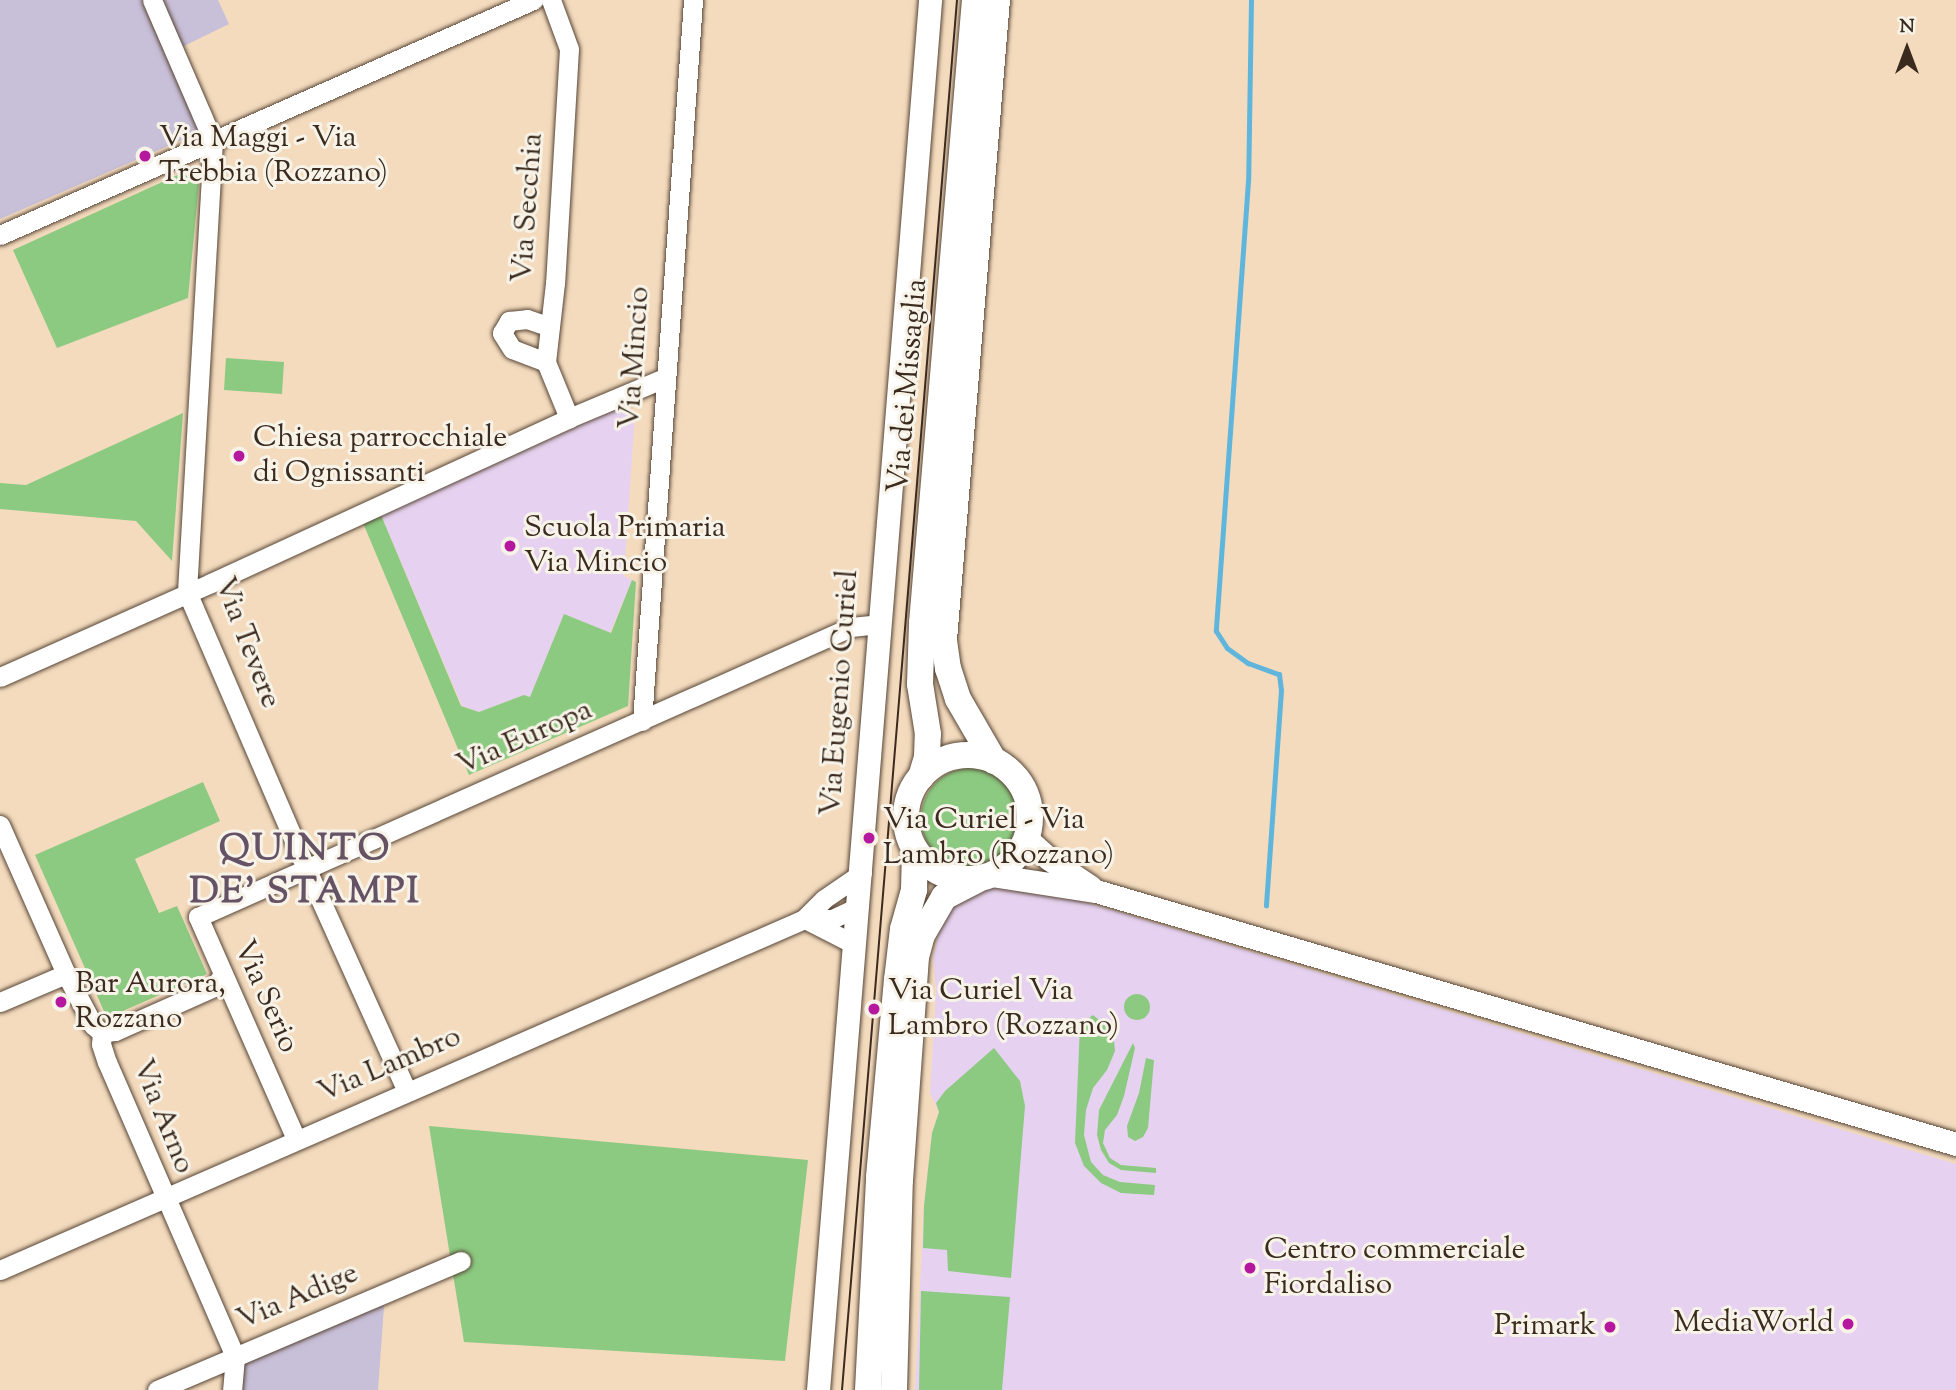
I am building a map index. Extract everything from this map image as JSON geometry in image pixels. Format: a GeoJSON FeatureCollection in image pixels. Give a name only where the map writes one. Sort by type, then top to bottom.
{"type":"FeatureCollection","features":[{"type":"Feature","properties":{"kind":"main road","name":"Via dei Missaglia"},"geometry":{"type":"LineString","coordinates":[[915,850],[907,830],[906,815],[911,793],[921,777],[928,757],[928,734],[920,684],[922,623],[975,0]]}},
{"type":"Feature","properties":{"kind":"main road","name":"Via dei Missaglia"},"geometry":{"type":"LineString","coordinates":[[997,0],[944,640],[948,669],[958,699],[994,761],[1013,775],[1026,795],[1030,817],[1026,838]]}},
{"type":"Feature","properties":{"kind":"main road"},"geometry":{"type":"LineString","coordinates":[[921,777],[936,764],[957,756],[973,756],[994,761]]}},
{"type":"Feature","properties":{"kind":"main road"},"geometry":{"type":"LineString","coordinates":[[894,1390],[900,1180],[916,957],[922,935],[944,897],[1010,862],[1026,838]]}},
{"type":"Feature","properties":{"kind":"main road"},"geometry":{"type":"LineString","coordinates":[[915,850],[926,863],[946,875],[961,879],[986,876]]}},
{"type":"Feature","properties":{"kind":"main road"},"geometry":{"type":"LineString","coordinates":[[868,1390],[879,1177],[897,980],[903,929],[914,890],[915,850]]}},
{"type":"Feature","properties":{"kind":"main road"},"geometry":{"type":"LineString","coordinates":[[862,1390],[870,1332]]}},
{"type":"Feature","properties":{"kind":"street"},"geometry":{"type":"LineString","coordinates":[[152,0],[213,141]]}},
{"type":"Feature","properties":{"kind":"street"},"geometry":{"type":"LineString","coordinates":[[0,235],[533,0]]}},
{"type":"Feature","properties":{"kind":"street","name":"Via Secchia"},"geometry":{"type":"LineString","coordinates":[[551,0],[569,49],[547,362],[569,418]]}},
{"type":"Feature","properties":{"kind":"street","name":"Via Mincio"},"geometry":{"type":"LineString","coordinates":[[642,721],[692,0]]}},
{"type":"Feature","properties":{"kind":"street","name":"Via Eugenio Curiel"},"geometry":{"type":"LineString","coordinates":[[818,1390],[862,873],[879,624],[930,0]]}},
{"type":"Feature","properties":{"kind":"street","name":"Via Tevere"},"geometry":{"type":"LineString","coordinates":[[213,141],[187,592],[307,870],[407,1091]]}},
{"type":"Feature","properties":{"kind":"street"},"geometry":{"type":"LineString","coordinates":[[547,362],[512,349],[502,333],[509,320],[527,318],[550,327]]}},
{"type":"Feature","properties":{"kind":"street"},"geometry":{"type":"LineString","coordinates":[[0,677],[569,418],[664,378]]}},
{"type":"Feature","properties":{"kind":"street","name":"Via Europa"},"geometry":{"type":"LineString","coordinates":[[198,917],[851,627],[879,624]]}},
{"type":"Feature","properties":{"kind":"street","name":"Via Arno"},"geometry":{"type":"LineString","coordinates":[[0,825],[66,974],[93,1025],[102,1032],[101,1044],[107,1062],[163,1197],[235,1357]]}},
{"type":"Feature","properties":{"kind":"street"},"geometry":{"type":"LineString","coordinates":[[1026,838],[1059,867],[1096,891]]}},
{"type":"Feature","properties":{"kind":"street"},"geometry":{"type":"LineString","coordinates":[[804,919],[824,899],[862,873]]}},
{"type":"Feature","properties":{"kind":"street"},"geometry":{"type":"LineString","coordinates":[[986,876],[1096,891],[1956,1144]]}},
{"type":"Feature","properties":{"kind":"street"},"geometry":{"type":"LineString","coordinates":[[804,919],[832,919],[858,907]]}},
{"type":"Feature","properties":{"kind":"street","name":"Via Serio"},"geometry":{"type":"LineString","coordinates":[[198,917],[296,1139]]}},
{"type":"Feature","properties":{"kind":"street"},"geometry":{"type":"LineString","coordinates":[[804,919],[854,944]]}},
{"type":"Feature","properties":{"kind":"street","name":"Via Lambro"},"geometry":{"type":"LineString","coordinates":[[0,1270],[804,919]]}},
{"type":"Feature","properties":{"kind":"street"},"geometry":{"type":"LineString","coordinates":[[0,1002],[66,974]]}},
{"type":"Feature","properties":{"kind":"street"},"geometry":{"type":"LineString","coordinates":[[102,1032],[115,1031],[214,987],[222,976]]}},
{"type":"Feature","properties":{"kind":"street","name":"Via Adige"},"geometry":{"type":"LineString","coordinates":[[157,1390],[461,1261]]}},
{"type":"Feature","properties":{"kind":"street"},"geometry":{"type":"LineString","coordinates":[[232,1390],[235,1357]]}},
{"type":"Feature","properties":{"kind":"shaded area"},"geometry":{"type":"Polygon","coordinates":[[[0,0],[145,0],[200,132],[0,219],[0,0]]]}},
{"type":"Feature","properties":{"kind":"shaded area"},"geometry":{"type":"Polygon","coordinates":[[[152,0],[218,0],[229,24],[174,51],[152,0]]]}},
{"type":"Feature","properties":{"kind":"shaded area","name":"Scuola Primaria Via Mincio"},"geometry":{"type":"Polygon","coordinates":[[[622,406],[635,413],[624,576],[632,580],[610,633],[564,614],[530,697],[524,695],[479,712],[462,706],[381,515],[622,406]]]}},
{"type":"Feature","properties":{"kind":"shaded area"},"geometry":{"type":"Polygon","coordinates":[[[996,884],[1033,886],[1956,1164],[1956,1390],[915,1390],[924,1206],[932,1133],[939,1112],[930,1093],[936,990],[933,958],[940,926],[953,903],[975,890],[996,884]]]}},
{"type":"Feature","properties":{"kind":"shaded area"},"geometry":{"type":"Polygon","coordinates":[[[385,1293],[378,1390],[232,1390],[235,1357],[385,1293]]]}},
{"type":"Feature","properties":{"kind":"green space"},"geometry":{"type":"Polygon","coordinates":[[[182,173],[199,183],[188,298],[57,348],[13,250],[182,173]]]}},
{"type":"Feature","properties":{"kind":"green space"},"geometry":{"type":"Polygon","coordinates":[[[226,358],[284,362],[282,394],[224,390],[226,358]]]}},
{"type":"Feature","properties":{"kind":"green space"},"geometry":{"type":"Polygon","coordinates":[[[183,413],[172,561],[136,521],[0,509],[0,483],[26,485],[183,413]]]}},
{"type":"Feature","properties":{"kind":"green space"},"geometry":{"type":"Polygon","coordinates":[[[381,515],[461,706],[479,712],[524,695],[530,697],[564,614],[611,633],[632,580],[636,582],[628,706],[469,775],[363,523],[381,515]]]}},
{"type":"Feature","properties":{"kind":"green space"},"geometry":{"type":"Polygon","coordinates":[[[971,768],[990,772],[1006,783],[1017,799],[1021,818],[1017,837],[1006,853],[990,864],[971,868],[952,864],[936,853],[925,837],[921,818],[925,799],[936,783],[952,772],[971,768]]]}},
{"type":"Feature","properties":{"kind":"green space"},"geometry":{"type":"Polygon","coordinates":[[[203,782],[220,821],[135,859],[159,913],[177,906],[207,974],[107,1018],[35,855],[203,782]]]}},
{"type":"Feature","properties":{"kind":"green space"},"geometry":{"type":"Polygon","coordinates":[[[1137,994],[1147,997],[1150,1007],[1147,1017],[1137,1020],[1127,1017],[1124,1007],[1127,997],[1137,994]]]}},
{"type":"Feature","properties":{"kind":"green space"},"geometry":{"type":"Polygon","coordinates":[[[1093,1015],[1106,1026],[1114,1041],[1115,1051],[1107,1070],[1093,1088],[1086,1110],[1084,1135],[1091,1162],[1103,1175],[1120,1182],[1155,1185],[1154,1195],[1121,1193],[1101,1183],[1084,1166],[1075,1143],[1080,1025],[1093,1015]]]}},
{"type":"Feature","properties":{"kind":"green space"},"geometry":{"type":"Polygon","coordinates":[[[1133,1043],[1135,1048],[1124,1096],[1117,1115],[1105,1130],[1103,1143],[1110,1158],[1121,1165],[1156,1168],[1156,1173],[1121,1170],[1109,1163],[1101,1150],[1097,1135],[1099,1110],[1133,1043]]]}},
{"type":"Feature","properties":{"kind":"green space"},"geometry":{"type":"Polygon","coordinates":[[[994,1048],[1020,1081],[1025,1106],[1011,1278],[948,1271],[947,1250],[923,1248],[924,1206],[932,1133],[939,1112],[936,1103],[945,1091],[994,1048]]]}},
{"type":"Feature","properties":{"kind":"green space"},"geometry":{"type":"Polygon","coordinates":[[[1146,1058],[1154,1060],[1148,1128],[1143,1137],[1135,1141],[1128,1137],[1127,1126],[1139,1093],[1146,1058]]]}},
{"type":"Feature","properties":{"kind":"green space"},"geometry":{"type":"Polygon","coordinates":[[[429,1126],[808,1160],[785,1361],[464,1342],[429,1126]]]}},
{"type":"Feature","properties":{"kind":"green space"},"geometry":{"type":"Polygon","coordinates":[[[921,1291],[1010,1297],[1002,1390],[919,1390],[921,1291]]]}},
{"type":"Feature","properties":{"kind":"waterway"},"geometry":{"type":"LineString","coordinates":[[1251,0],[1248,181],[1216,631],[1227,648],[1248,663],[1279,674],[1281,690],[1266,905]]}},
{"type":"Feature","properties":{"kind":"tram line"},"geometry":{"type":"LineString","coordinates":[[842,1390],[957,0]]}},
{"type":"Feature","properties":{"kind":"place","name":"Via Maggi - Via Trebbia (Rozzano)"},"geometry":{"type":"Point","coordinates":[145,156]}},
{"type":"Feature","properties":{"kind":"place","name":"Chiesa parrocchiale di Ognissanti"},"geometry":{"type":"Point","coordinates":[239,456]}},
{"type":"Feature","properties":{"kind":"place","name":"Scuola Primaria Via Mincio"},"geometry":{"type":"Point","coordinates":[510,546]}},
{"type":"Feature","properties":{"kind":"place","name":"Via Curiel - Via Lambro (Rozzano)"},"geometry":{"type":"Point","coordinates":[869,838]}},
{"type":"Feature","properties":{"kind":"place","name":"Bar Aurora, Rozzano"},"geometry":{"type":"Point","coordinates":[61,1002]}},
{"type":"Feature","properties":{"kind":"place","name":"Via Curiel Via Lambro (Rozzano)"},"geometry":{"type":"Point","coordinates":[874,1009]}},
{"type":"Feature","properties":{"kind":"place","name":"Centro commerciale Fiordaliso"},"geometry":{"type":"Point","coordinates":[1250,1268]}},
{"type":"Feature","properties":{"kind":"place","name":"MediaWorld"},"geometry":{"type":"Point","coordinates":[1848,1324]}},
{"type":"Feature","properties":{"kind":"place","name":"Primark"},"geometry":{"type":"Point","coordinates":[1610,1327]}},
{"type":"Feature","properties":{"kind":"district","name":"QUINTO DE' STAMPI"},"geometry":{"type":"Point","coordinates":[305,872]}}]}
